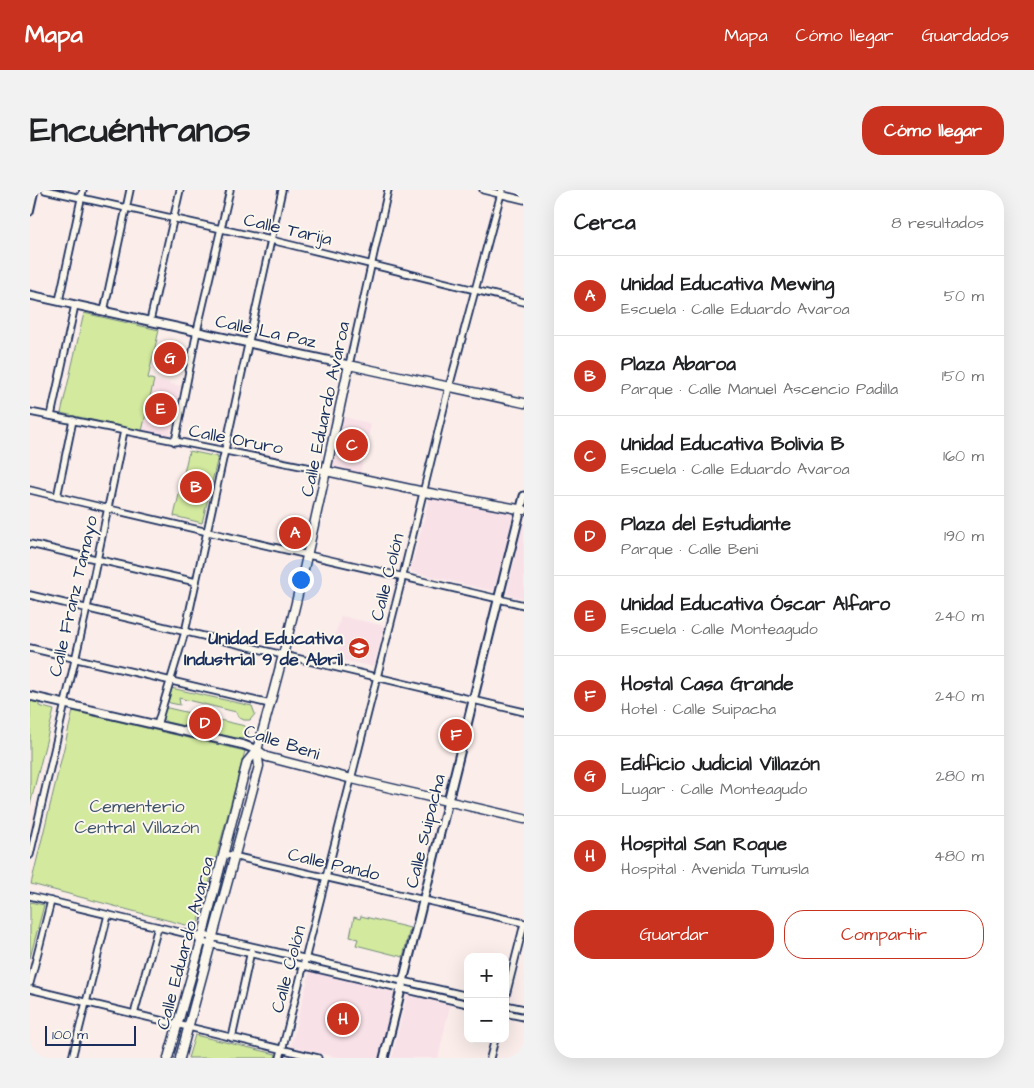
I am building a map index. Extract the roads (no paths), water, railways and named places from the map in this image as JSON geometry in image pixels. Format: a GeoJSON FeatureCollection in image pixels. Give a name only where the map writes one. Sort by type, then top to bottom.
{"type":"FeatureCollection","features":[{"type":"Feature","properties":{"kind":"main road","name":"Calle La Paz"},"geometry":{"type":"LineString","coordinates":[[349,365],[524,403]]}},
{"type":"Feature","properties":{"kind":"main road","name":"Calle Eduardo Avaroa"},"geometry":{"type":"LineString","coordinates":[[168,1058],[202,938],[248,762],[257,750],[284,655],[349,365]]}},
{"type":"Feature","properties":{"kind":"main road","name":"Calle Oruro"},"geometry":{"type":"LineString","coordinates":[[326,472],[522,510]]}},
{"type":"Feature","properties":{"kind":"main road","name":"Calle Eduardo Avaroa"},"geometry":{"type":"LineString","coordinates":[[180,1058],[259,766],[257,750]]}},
{"type":"Feature","properties":{"kind":"main road","name":"Calle Beni"},"geometry":{"type":"LineString","coordinates":[[257,750],[267,756],[352,779],[524,818]]}},
{"type":"Feature","properties":{"kind":"street"},"geometry":{"type":"LineString","coordinates":[[30,212],[35,190]]}},
{"type":"Feature","properties":{"kind":"street","name":"Calle Tarija"},"geometry":{"type":"LineString","coordinates":[[45,190],[271,240],[524,302]]}},
{"type":"Feature","properties":{"kind":"street"},"geometry":{"type":"LineString","coordinates":[[59,301],[83,190]]}},
{"type":"Feature","properties":{"kind":"street"},"geometry":{"type":"LineString","coordinates":[[104,311],[130,190]]}},
{"type":"Feature","properties":{"kind":"street"},"geometry":{"type":"LineString","coordinates":[[150,321],[180,190]]}},
{"type":"Feature","properties":{"kind":"street"},"geometry":{"type":"LineString","coordinates":[[175,442],[197,331],[230,190]]}},
{"type":"Feature","properties":{"kind":"street"},"geometry":{"type":"LineString","coordinates":[[157,725],[185,632],[282,190]]}},
{"type":"Feature","properties":{"kind":"street","name":"Calle Eduardo Avaroa"},"geometry":{"type":"LineString","coordinates":[[349,365],[388,190]]}},
{"type":"Feature","properties":{"kind":"street"},"geometry":{"type":"LineString","coordinates":[[483,190],[502,192],[524,200]]}},
{"type":"Feature","properties":{"kind":"street","name":"Calle Colón"},"geometry":{"type":"LineString","coordinates":[[280,1058],[307,959],[449,387],[502,192]]}},
{"type":"Feature","properties":{"kind":"street","name":"Calle La Paz"},"geometry":{"type":"LineString","coordinates":[[30,295],[349,365]]}},
{"type":"Feature","properties":{"kind":"street"},"geometry":{"type":"LineString","coordinates":[[52,416],[75,305]]}},
{"type":"Feature","properties":{"kind":"street","name":"Calle Oruro"},"geometry":{"type":"LineString","coordinates":[[30,412],[326,472]]}},
{"type":"Feature","properties":{"kind":"street"},"geometry":{"type":"LineString","coordinates":[[57,496],[74,420]]}},
{"type":"Feature","properties":{"kind":"street","name":"Calle Franz Tamayo"},"geometry":{"type":"LineString","coordinates":[[30,855],[63,704],[98,559],[124,431]]}},
{"type":"Feature","properties":{"kind":"street"},"geometry":{"type":"LineString","coordinates":[[30,490],[207,532],[403,575],[524,605]]}},
{"type":"Feature","properties":{"kind":"street","name":"Calle Suipacha"},"geometry":{"type":"LineString","coordinates":[[384,1058],[474,700],[497,598],[522,510],[524,496]]}},
{"type":"Feature","properties":{"kind":"street"},"geometry":{"type":"LineString","coordinates":[[30,544],[196,582]]}},
{"type":"Feature","properties":{"kind":"street"},"geometry":{"type":"LineString","coordinates":[[30,595],[524,712]]}},
{"type":"Feature","properties":{"kind":"street"},"geometry":{"type":"LineString","coordinates":[[30,648],[270,704]]}},
{"type":"Feature","properties":{"kind":"street","name":"Calle Beni"},"geometry":{"type":"LineString","coordinates":[[30,696],[244,745],[257,750]]}},
{"type":"Feature","properties":{"kind":"street","name":"Calle Pando"},"geometry":{"type":"LineString","coordinates":[[224,854],[524,924]]}},
{"type":"Feature","properties":{"kind":"street"},"geometry":{"type":"LineString","coordinates":[[30,896],[212,941],[358,971],[464,1003]]}},
{"type":"Feature","properties":{"kind":"street"},"geometry":{"type":"LineString","coordinates":[[30,983],[51,902]]}},
{"type":"Feature","properties":{"kind":"street"},"geometry":{"type":"LineString","coordinates":[[72,1058],[108,915]]}},
{"type":"Feature","properties":{"kind":"street"},"geometry":{"type":"LineString","coordinates":[[505,998],[524,924]]}},
{"type":"Feature","properties":{"kind":"street"},"geometry":{"type":"LineString","coordinates":[[134,1014],[158,927]]}},
{"type":"Feature","properties":{"kind":"street"},"geometry":{"type":"LineString","coordinates":[[252,950],[305,966],[356,978],[464,995]]}},
{"type":"Feature","properties":{"kind":"street"},"geometry":{"type":"LineString","coordinates":[[232,1038],[252,950]]}},
{"type":"Feature","properties":{"kind":"street"},"geometry":{"type":"LineString","coordinates":[[356,978],[358,971]]}},
{"type":"Feature","properties":{"kind":"street"},"geometry":{"type":"LineString","coordinates":[[30,989],[318,1058]]}},
{"type":"Feature","properties":{"kind":"street"},"geometry":{"type":"LineString","coordinates":[[509,1005],[524,1009]]}},
{"type":"Feature","properties":{"kind":"street"},"geometry":{"type":"LineString","coordinates":[[509,1014],[524,1018]]}},
{"type":"Feature","properties":{"kind":"street"},"geometry":{"type":"LineString","coordinates":[[490,1058],[494,1043]]}},
{"type":"Feature","properties":{"kind":"place","name":"Edificio Judicial Villazón"},"geometry":{"type":"Point","coordinates":[170,358]}},
{"type":"Feature","properties":{"kind":"place","name":"Unidad Educativa Óscar Alfaro"},"geometry":{"type":"Point","coordinates":[161,409]}},
{"type":"Feature","properties":{"kind":"place","name":"Unidad Educativa Bolivia B"},"geometry":{"type":"Point","coordinates":[352,445]}},
{"type":"Feature","properties":{"kind":"place","name":"Plaza Abaroa"},"geometry":{"type":"Point","coordinates":[196,487]}},
{"type":"Feature","properties":{"kind":"place","name":"Unidad Educativa Mewing"},"geometry":{"type":"Point","coordinates":[295,533]}},
{"type":"Feature","properties":{"kind":"place","name":"Unidad Educativa Industrial 9 de Abril"},"geometry":{"type":"Point","coordinates":[359,648]}},
{"type":"Feature","properties":{"kind":"place","name":"Plaza del Estudiante"},"geometry":{"type":"Point","coordinates":[205,723]}},
{"type":"Feature","properties":{"kind":"place","name":"Hostal Casa Grande"},"geometry":{"type":"Point","coordinates":[456,735]}},
{"type":"Feature","properties":{"kind":"place","name":"Hospital San Roque"},"geometry":{"type":"Point","coordinates":[343,1019]}},
{"type":"Feature","properties":{"kind":"park label","name":"Cementerio Central Villazón"},"geometry":{"type":"Point","coordinates":[137,816]}}]}
